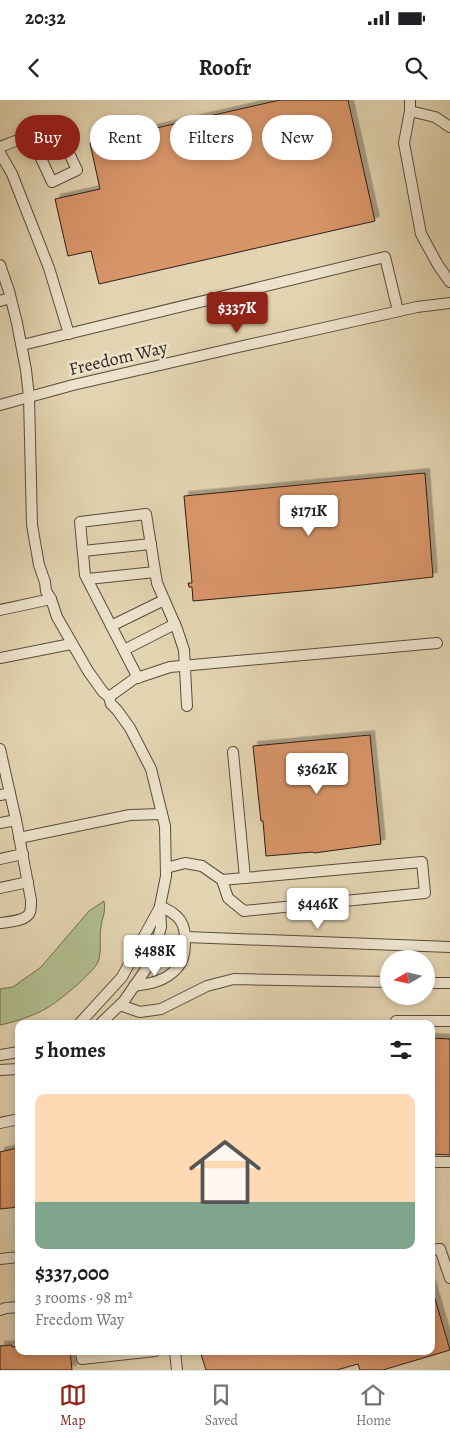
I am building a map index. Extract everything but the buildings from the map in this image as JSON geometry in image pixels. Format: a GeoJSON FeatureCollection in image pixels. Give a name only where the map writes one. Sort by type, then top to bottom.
{"type":"FeatureCollection","features":[{"type":"Feature","properties":{"kind":"street"},"geometry":{"type":"LineString","coordinates":[[410,100],[410,111],[404,143],[421,234],[450,282]]}},
{"type":"Feature","properties":{"kind":"street"},"geometry":{"type":"LineString","coordinates":[[410,111],[435,117],[450,127]]}},
{"type":"Feature","properties":{"kind":"street"},"geometry":{"type":"LineString","coordinates":[[62,138],[77,170],[52,182],[32,139],[62,138]]}},
{"type":"Feature","properties":{"kind":"street"},"geometry":{"type":"LineString","coordinates":[[0,146],[15,141]]}},
{"type":"Feature","properties":{"kind":"street"},"geometry":{"type":"LineString","coordinates":[[0,153],[12,174],[49,268],[69,334]]}},
{"type":"Feature","properties":{"kind":"street"},"geometry":{"type":"LineString","coordinates":[[22,345],[385,257],[398,311]]}},
{"type":"Feature","properties":{"kind":"street"},"geometry":{"type":"LineString","coordinates":[[0,265],[9,291],[5,299],[22,345],[29,397],[32,525],[38,565],[45,582],[46,591],[71,644],[88,671],[130,728],[150,769],[165,826],[166,876],[160,906],[161,927],[156,945],[146,969],[124,1001],[104,1020]]}},
{"type":"Feature","properties":{"kind":"street","name":"Freedom Way"},"geometry":{"type":"LineString","coordinates":[[0,405],[82,383],[398,311],[432,304],[450,303]]}},
{"type":"Feature","properties":{"kind":"street"},"geometry":{"type":"LineString","coordinates":[[138,678],[85,575],[80,522],[146,514],[156,583],[175,624],[184,650],[187,706]]}},
{"type":"Feature","properties":{"kind":"street"},"geometry":{"type":"LineString","coordinates":[[83,552],[151,544]]}},
{"type":"Feature","properties":{"kind":"street"},"geometry":{"type":"LineString","coordinates":[[88,579],[155,572]]}},
{"type":"Feature","properties":{"kind":"street"},"geometry":{"type":"LineString","coordinates":[[0,610],[51,599]]}},
{"type":"Feature","properties":{"kind":"street"},"geometry":{"type":"LineString","coordinates":[[111,626],[164,600]]}},
{"type":"Feature","properties":{"kind":"street"},"geometry":{"type":"LineString","coordinates":[[124,650],[175,624]]}},
{"type":"Feature","properties":{"kind":"street"},"geometry":{"type":"LineString","coordinates":[[109,697],[134,679],[170,667],[437,643]]}},
{"type":"Feature","properties":{"kind":"street"},"geometry":{"type":"LineString","coordinates":[[0,658],[71,644]]}},
{"type":"Feature","properties":{"kind":"street"},"geometry":{"type":"LineString","coordinates":[[0,748],[5,794],[16,820],[31,900],[31,911],[28,916],[0,923]]}},
{"type":"Feature","properties":{"kind":"street"},"geometry":{"type":"LineString","coordinates":[[233,752],[245,878]]}},
{"type":"Feature","properties":{"kind":"street"},"geometry":{"type":"LineString","coordinates":[[19,838],[130,815],[161,814]]}},
{"type":"Feature","properties":{"kind":"street"},"geometry":{"type":"LineString","coordinates":[[0,823],[16,820]]}},
{"type":"Feature","properties":{"kind":"street"},"geometry":{"type":"LineString","coordinates":[[0,859],[23,854]]}},
{"type":"Feature","properties":{"kind":"street"},"geometry":{"type":"LineString","coordinates":[[166,868],[185,863],[202,866],[222,880],[228,898],[244,911],[425,893],[422,862],[222,880]]}},
{"type":"Feature","properties":{"kind":"street"},"geometry":{"type":"LineString","coordinates":[[0,888],[28,882]]}},
{"type":"Feature","properties":{"kind":"street"},"geometry":{"type":"LineString","coordinates":[[134,986],[162,980],[181,964],[185,954],[186,937],[180,920],[172,912],[160,906]]}},
{"type":"Feature","properties":{"kind":"street"},"geometry":{"type":"LineString","coordinates":[[82,1020],[122,977],[160,906]]}},
{"type":"Feature","properties":{"kind":"street"},"geometry":{"type":"LineString","coordinates":[[186,937],[450,947]]}},
{"type":"Feature","properties":{"kind":"street"},"geometry":{"type":"LineString","coordinates":[[120,1005],[140,1012],[161,1009],[207,986],[234,979],[380,982]]}},
{"type":"Feature","properties":{"kind":"street"},"geometry":{"type":"LineString","coordinates":[[435,983],[450,983]]}},
{"type":"Feature","properties":{"kind":"street"},"geometry":{"type":"LineString","coordinates":[[435,1021],[450,1021]]}},
{"type":"Feature","properties":{"kind":"street"},"geometry":{"type":"LineString","coordinates":[[0,1055],[15,1053]]}},
{"type":"Feature","properties":{"kind":"street"},"geometry":{"type":"LineString","coordinates":[[0,1070],[15,1068]]}},
{"type":"Feature","properties":{"kind":"street"},"geometry":{"type":"LineString","coordinates":[[0,1123],[15,1120]]}},
{"type":"Feature","properties":{"kind":"street"},"geometry":{"type":"LineString","coordinates":[[435,1162],[450,1162]]}},
{"type":"Feature","properties":{"kind":"street"},"geometry":{"type":"LineString","coordinates":[[435,1250],[440,1249],[450,1278]]}},
{"type":"Feature","properties":{"kind":"street"},"geometry":{"type":"LineString","coordinates":[[0,1259],[15,1257]]}},
{"type":"Feature","properties":{"kind":"street"},"geometry":{"type":"LineString","coordinates":[[0,1310],[15,1308]]}},
{"type":"Feature","properties":{"kind":"street"},"geometry":{"type":"LineString","coordinates":[[82,1355],[82,1359],[118,1355]]}},
{"type":"Feature","properties":{"kind":"street"},"geometry":{"type":"LineString","coordinates":[[175,1355],[177,1370]]}},
{"type":"Feature","properties":{"kind":"green space"},"geometry":{"type":"Polygon","coordinates":[[[104,901],[100,931],[100,954],[95,967],[75,987],[47,1008],[36,1014],[0,1025],[0,989],[13,987],[41,967],[89,911],[104,901]]]}}]}
